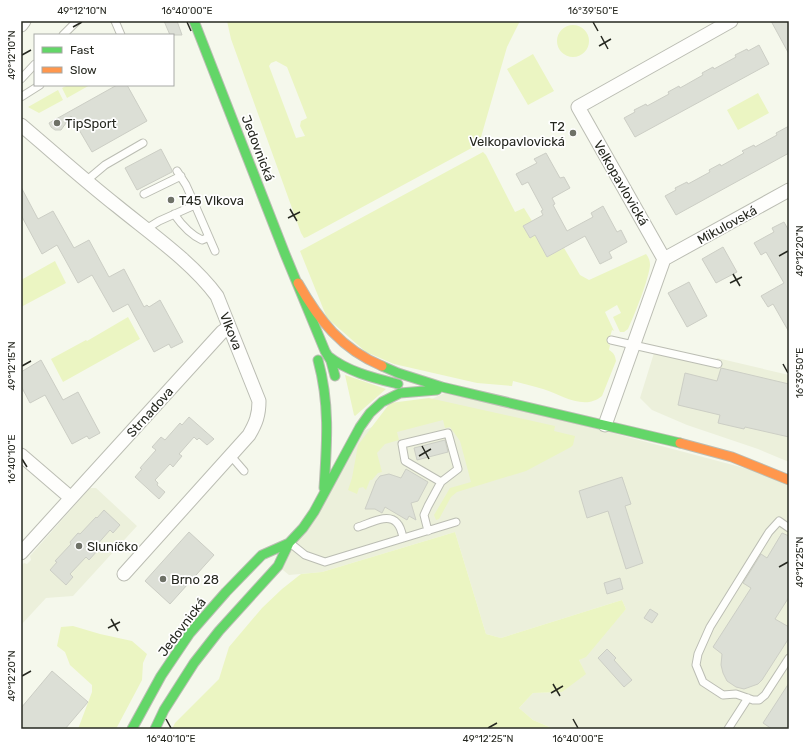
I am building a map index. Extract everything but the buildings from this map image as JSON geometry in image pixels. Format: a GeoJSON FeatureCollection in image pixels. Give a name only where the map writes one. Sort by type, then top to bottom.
{"type":"FeatureCollection","features":[{"type":"Feature","properties":{"kind":"main road","name":"Jedovnická"},"geometry":{"type":"LineString","coordinates":[[194,21],[285,254],[333,367],[335,379],[340,364]]}},
{"type":"Feature","properties":{"kind":"main road","name":"Jedovnická"},"geometry":{"type":"LineString","coordinates":[[298,283],[312,342],[325,383],[327,397],[328,427],[323,495]]}},
{"type":"Feature","properties":{"kind":"main road"},"geometry":{"type":"LineString","coordinates":[[298,283],[319,316],[332,331],[348,345],[376,363],[410,377],[451,390],[724,454],[789,480]]}},
{"type":"Feature","properties":{"kind":"main road"},"geometry":{"type":"LineString","coordinates":[[328,356],[340,364],[398,384],[451,390]]}},
{"type":"Feature","properties":{"kind":"main road"},"geometry":{"type":"LineString","coordinates":[[340,364],[344,360],[351,358],[376,363]]}},
{"type":"Feature","properties":{"kind":"main road","name":"Jedovnická"},"geometry":{"type":"LineString","coordinates":[[155,729],[164,710],[194,663],[218,631],[278,566],[290,543],[314,512],[360,427],[370,412],[382,402],[400,393],[451,390]]}},
{"type":"Feature","properties":{"kind":"main road","name":"Jedovnická"},"geometry":{"type":"LineString","coordinates":[[323,495],[332,471],[336,452]]}},
{"type":"Feature","properties":{"kind":"main road","name":"Jedovnická"},"geometry":{"type":"LineString","coordinates":[[132,729],[161,676],[190,633],[226,592],[262,555],[290,543]]}},
{"type":"Feature","properties":{"kind":"street"},"geometry":{"type":"LineString","coordinates":[[21,25],[24,21]]}},
{"type":"Feature","properties":{"kind":"street","name":"Velkopavlovická"},"geometry":{"type":"LineString","coordinates":[[664,259],[578,107],[731,21]]}},
{"type":"Feature","properties":{"kind":"street","name":"Vlkova"},"geometry":{"type":"LineString","coordinates":[[21,125],[86,181],[191,267],[209,285],[217,296],[259,401],[259,412],[256,424],[249,435],[124,574]]}},
{"type":"Feature","properties":{"kind":"street","name":"Mikulovská"},"geometry":{"type":"LineString","coordinates":[[664,259],[789,190]]}},
{"type":"Feature","properties":{"kind":"street"},"geometry":{"type":"LineString","coordinates":[[605,425],[664,259]]}},
{"type":"Feature","properties":{"kind":"street","name":"Strnadova"},"geometry":{"type":"LineString","coordinates":[[21,553],[222,332],[229,327]]}},
{"type":"Feature","properties":{"kind":"street"},"geometry":{"type":"LineString","coordinates":[[21,455],[71,498]]}},
{"type":"Feature","properties":{"kind":"lane"},"geometry":{"type":"LineString","coordinates":[[64,34],[77,21]]}},
{"type":"Feature","properties":{"kind":"lane"},"geometry":{"type":"LineString","coordinates":[[115,21],[121,34]]}},
{"type":"Feature","properties":{"kind":"lane"},"geometry":{"type":"LineString","coordinates":[[21,79],[34,65]]}},
{"type":"Feature","properties":{"kind":"lane"},"geometry":{"type":"LineString","coordinates":[[21,97],[38,86]]}},
{"type":"Feature","properties":{"kind":"lane"},"geometry":{"type":"LineString","coordinates":[[86,181],[105,165],[143,143]]}},
{"type":"Feature","properties":{"kind":"lane"},"geometry":{"type":"LineString","coordinates":[[144,194],[179,174],[186,185],[214,251]]}},
{"type":"Feature","properties":{"kind":"lane"},"geometry":{"type":"LineString","coordinates":[[146,229],[195,205]]}},
{"type":"Feature","properties":{"kind":"lane"},"geometry":{"type":"LineString","coordinates":[[174,214],[197,238],[202,240],[209,237]]}},
{"type":"Feature","properties":{"kind":"lane"},"geometry":{"type":"LineString","coordinates":[[611,340],[718,364]]}},
{"type":"Feature","properties":{"kind":"lane"},"geometry":{"type":"LineString","coordinates":[[428,531],[425,512],[441,482],[458,469],[448,433],[402,444],[405,461],[441,482]]}},
{"type":"Feature","properties":{"kind":"lane"},"geometry":{"type":"LineString","coordinates":[[231,456],[244,471]]}},
{"type":"Feature","properties":{"kind":"lane"},"geometry":{"type":"LineString","coordinates":[[358,527],[382,519],[389,519],[397,523],[403,538]]}},
{"type":"Feature","properties":{"kind":"lane"},"geometry":{"type":"LineString","coordinates":[[290,543],[305,555],[325,562],[456,522]]}},
{"type":"Feature","properties":{"kind":"lane"},"geometry":{"type":"LineString","coordinates":[[789,528],[779,522],[769,532],[710,627],[696,658],[696,665],[700,677],[708,687],[723,695],[736,694],[759,700],[765,696],[789,658]]}},
{"type":"Feature","properties":{"kind":"lane"},"geometry":{"type":"LineString","coordinates":[[728,729],[748,698]]}},
{"type":"Feature","properties":{"kind":"shaded area"},"geometry":{"type":"Polygon","coordinates":[[[654,353],[714,367],[717,358],[789,375],[789,462],[758,449],[687,425],[652,410],[640,398],[654,353]]]}},
{"type":"Feature","properties":{"kind":"shaded area"},"geometry":{"type":"Polygon","coordinates":[[[451,390],[789,480],[789,729],[554,729],[533,720],[519,708],[533,693],[562,692],[585,673],[579,660],[626,609],[622,600],[501,638],[486,634],[455,532],[322,572],[289,575],[278,566],[355,435],[451,390]]]}},
{"type":"Feature","properties":{"kind":"shaded area","name":"Sluníčko"},"geometry":{"type":"Polygon","coordinates":[[[90,488],[96,488],[137,526],[73,596],[46,598],[21,625],[21,566],[24,563],[27,564],[31,560],[30,556],[90,488]]]}},
{"type":"Feature","properties":{"kind":"green space"},"geometry":{"type":"Polygon","coordinates":[[[227,21],[520,21],[507,47],[479,144],[304,238],[231,39],[227,21]],[[276,61],[271,63],[269,66],[296,138],[305,136],[300,126],[301,121],[307,118],[287,67],[276,61]]]}},
{"type":"Feature","properties":{"kind":"green space"},"geometry":{"type":"Polygon","coordinates":[[[573,25],[579,26],[586,32],[589,41],[588,47],[582,54],[573,57],[567,56],[560,50],[557,41],[558,35],[564,28],[573,25]]]}},
{"type":"Feature","properties":{"kind":"green space"},"geometry":{"type":"Polygon","coordinates":[[[533,54],[554,91],[528,105],[507,69],[533,54]]]}},
{"type":"Feature","properties":{"kind":"green space"},"geometry":{"type":"Polygon","coordinates":[[[66,86],[88,86],[67,98],[62,88],[66,86]]]}},
{"type":"Feature","properties":{"kind":"green space"},"geometry":{"type":"Polygon","coordinates":[[[58,90],[63,100],[39,113],[28,107],[58,90]]]}},
{"type":"Feature","properties":{"kind":"green space"},"geometry":{"type":"Polygon","coordinates":[[[758,93],[769,113],[738,130],[727,110],[758,93]]]}},
{"type":"Feature","properties":{"kind":"green space"},"geometry":{"type":"Polygon","coordinates":[[[483,152],[486,155],[515,212],[524,208],[532,221],[523,226],[530,238],[535,235],[547,257],[564,248],[580,275],[589,280],[646,254],[649,258],[650,265],[647,279],[628,329],[624,332],[620,332],[613,317],[621,313],[617,305],[605,312],[614,331],[612,330],[608,344],[610,345],[609,350],[614,354],[616,361],[602,396],[595,400],[580,402],[543,389],[513,381],[512,386],[477,383],[394,364],[366,352],[327,318],[300,251],[483,152]]]}},
{"type":"Feature","properties":{"kind":"green space"},"geometry":{"type":"Polygon","coordinates":[[[55,261],[66,283],[21,307],[21,280],[55,261]]]}},
{"type":"Feature","properties":{"kind":"green space"},"geometry":{"type":"Polygon","coordinates":[[[128,317],[140,339],[63,382],[51,359],[86,340],[87,341],[128,317]]]}},
{"type":"Feature","properties":{"kind":"green space"},"geometry":{"type":"Polygon","coordinates":[[[345,375],[386,389],[355,416],[345,375]]]}},
{"type":"Feature","properties":{"kind":"green space"},"geometry":{"type":"Polygon","coordinates":[[[429,398],[555,426],[554,431],[575,436],[573,445],[526,471],[457,492],[451,497],[439,519],[436,520],[434,515],[450,488],[471,482],[460,441],[450,427],[445,428],[443,420],[397,432],[399,440],[385,444],[377,453],[382,472],[378,473],[372,480],[370,480],[366,490],[363,487],[359,488],[357,494],[348,490],[352,478],[358,445],[390,403],[429,398]]]}},
{"type":"Feature","properties":{"kind":"green space"},"geometry":{"type":"Polygon","coordinates":[[[455,532],[486,634],[501,638],[622,600],[626,609],[586,657],[579,660],[586,674],[562,692],[533,693],[519,708],[533,720],[554,729],[172,729],[175,723],[219,679],[229,647],[262,608],[301,574],[322,572],[455,532]]]}},
{"type":"Feature","properties":{"kind":"green space"},"geometry":{"type":"Polygon","coordinates":[[[73,626],[132,641],[147,654],[143,663],[142,680],[116,729],[78,729],[92,692],[92,685],[70,665],[65,652],[57,646],[61,627],[73,626]]]}},
{"type":"Feature","properties":{"kind":"traffic: fast"},"geometry":{"type":"LineString","coordinates":[[194,21],[285,254],[325,351],[331,361],[335,376]]}},
{"type":"Feature","properties":{"kind":"traffic: fast"},"geometry":{"type":"LineString","coordinates":[[328,356],[336,362],[353,370],[371,377],[398,384]]}},
{"type":"Feature","properties":{"kind":"traffic: fast"},"geometry":{"type":"LineString","coordinates":[[318,360],[322,376],[327,424],[324,488]]}},
{"type":"Feature","properties":{"kind":"traffic: fast"},"geometry":{"type":"LineString","coordinates":[[382,366],[398,373],[442,387],[680,443]]}},
{"type":"Feature","properties":{"kind":"traffic: fast"},"geometry":{"type":"LineString","coordinates":[[155,729],[164,710],[194,663],[219,631],[278,566],[289,543],[303,528],[314,512],[360,427],[370,413],[382,402],[400,393],[437,390]]}},
{"type":"Feature","properties":{"kind":"traffic: fast"},"geometry":{"type":"LineString","coordinates":[[132,729],[161,676],[190,633],[226,592],[262,555],[289,543]]}},
{"type":"Feature","properties":{"kind":"traffic: slow"},"geometry":{"type":"LineString","coordinates":[[298,283],[314,309],[332,332],[355,351],[382,366]]}},
{"type":"Feature","properties":{"kind":"traffic: slow"},"geometry":{"type":"LineString","coordinates":[[680,443],[732,457],[789,480]]}},
{"type":"Feature","properties":{"kind":"place","name":"TipSport"},"geometry":{"type":"Point","coordinates":[57,123]}},
{"type":"Feature","properties":{"kind":"place","name":"T2 Velkopavlovická"},"geometry":{"type":"Point","coordinates":[573,133]}},
{"type":"Feature","properties":{"kind":"place","name":"T45 Vlkova"},"geometry":{"type":"Point","coordinates":[171,200]}},
{"type":"Feature","properties":{"kind":"place","name":"Sluníčko"},"geometry":{"type":"Point","coordinates":[79,546]}},
{"type":"Feature","properties":{"kind":"place","name":"Brno 28"},"geometry":{"type":"Point","coordinates":[163,579]}}]}
